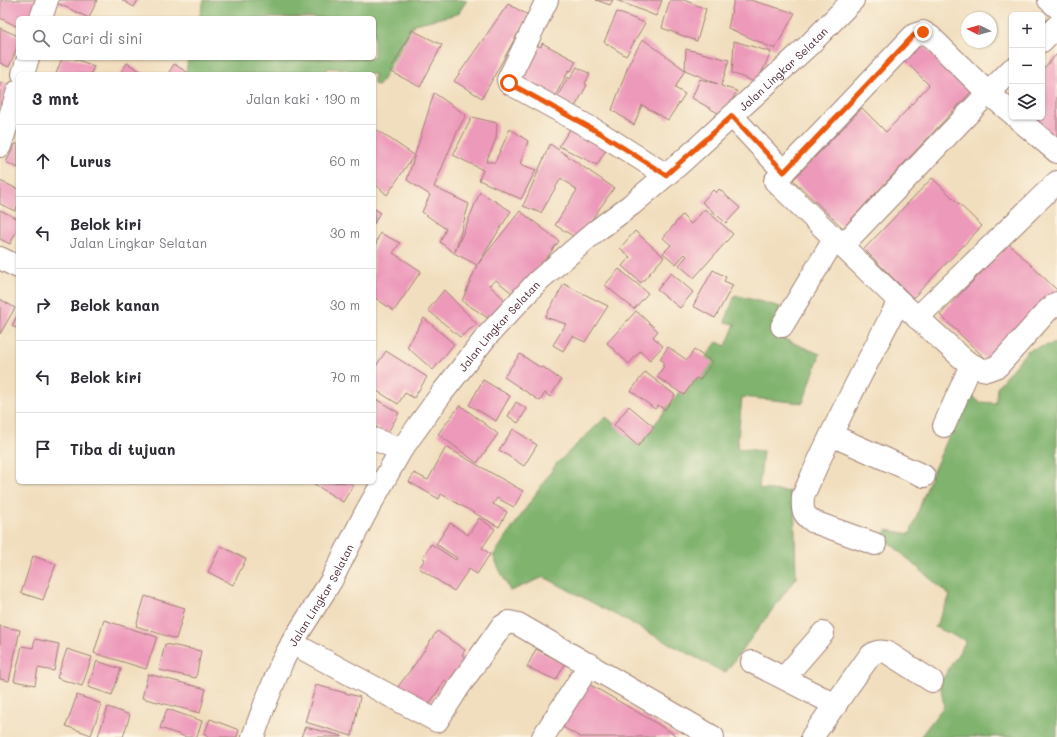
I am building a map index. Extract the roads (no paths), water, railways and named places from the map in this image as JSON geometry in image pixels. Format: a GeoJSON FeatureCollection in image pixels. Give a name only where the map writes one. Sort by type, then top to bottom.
{"type":"FeatureCollection","features":[{"type":"Feature","properties":{"kind":"street"},"geometry":{"type":"LineString","coordinates":[[42,16],[48,0]]}},
{"type":"Feature","properties":{"kind":"street"},"geometry":{"type":"LineString","coordinates":[[547,0],[508,80],[509,83],[600,133],[666,175]]}},
{"type":"Feature","properties":{"kind":"street","name":"Jalan Lingkar Selatan"},"geometry":{"type":"LineString","coordinates":[[253,737],[268,697],[292,643],[330,581],[400,450],[487,336],[538,281],[596,230],[631,205],[666,175],[808,46],[853,0]]}},
{"type":"Feature","properties":{"kind":"street"},"geometry":{"type":"LineString","coordinates":[[1049,0],[1057,7]]}},
{"type":"Feature","properties":{"kind":"street"},"geometry":{"type":"LineString","coordinates":[[1045,38],[1057,26]]}},
{"type":"Feature","properties":{"kind":"street"},"geometry":{"type":"LineString","coordinates":[[1009,110],[988,93],[932,37],[923,32],[914,35],[775,181],[917,318],[960,357],[981,369],[987,370],[998,366],[1048,310],[1057,303]]}},
{"type":"Feature","properties":{"kind":"street"},"geometry":{"type":"LineString","coordinates":[[24,72],[27,60]]}},
{"type":"Feature","properties":{"kind":"street"},"geometry":{"type":"LineString","coordinates":[[782,326],[838,242],[1009,72]]}},
{"type":"Feature","properties":{"kind":"street"},"geometry":{"type":"LineString","coordinates":[[0,146],[16,97]]}},
{"type":"Feature","properties":{"kind":"street"},"geometry":{"type":"LineString","coordinates":[[732,116],[784,172]]}},
{"type":"Feature","properties":{"kind":"street"},"geometry":{"type":"LineString","coordinates":[[1020,120],[1057,152]]}},
{"type":"Feature","properties":{"kind":"street"},"geometry":{"type":"LineString","coordinates":[[917,318],[1057,182]]}},
{"type":"Feature","properties":{"kind":"street"},"geometry":{"type":"LineString","coordinates":[[0,258],[16,266]]}},
{"type":"Feature","properties":{"kind":"street"},"geometry":{"type":"LineString","coordinates":[[875,544],[814,522],[803,512],[803,496],[831,435],[899,301]]}},
{"type":"Feature","properties":{"kind":"street"},"geometry":{"type":"LineString","coordinates":[[944,426],[971,364]]}},
{"type":"Feature","properties":{"kind":"street"},"geometry":{"type":"LineString","coordinates":[[831,435],[924,476]]}},
{"type":"Feature","properties":{"kind":"street"},"geometry":{"type":"LineString","coordinates":[[376,440],[400,450]]}},
{"type":"Feature","properties":{"kind":"street"},"geometry":{"type":"LineString","coordinates":[[292,643],[433,729],[458,688],[501,627],[509,622],[518,624],[555,646],[590,664],[713,737]]}},
{"type":"Feature","properties":{"kind":"street"},"geometry":{"type":"LineString","coordinates":[[784,678],[823,633]]}},
{"type":"Feature","properties":{"kind":"street"},"geometry":{"type":"LineString","coordinates":[[812,737],[869,657],[878,651],[888,653],[932,681]]}},
{"type":"Feature","properties":{"kind":"street"},"geometry":{"type":"LineString","coordinates":[[752,662],[836,705]]}},
{"type":"Feature","properties":{"kind":"street"},"geometry":{"type":"LineString","coordinates":[[546,736],[590,664]]}}]}
